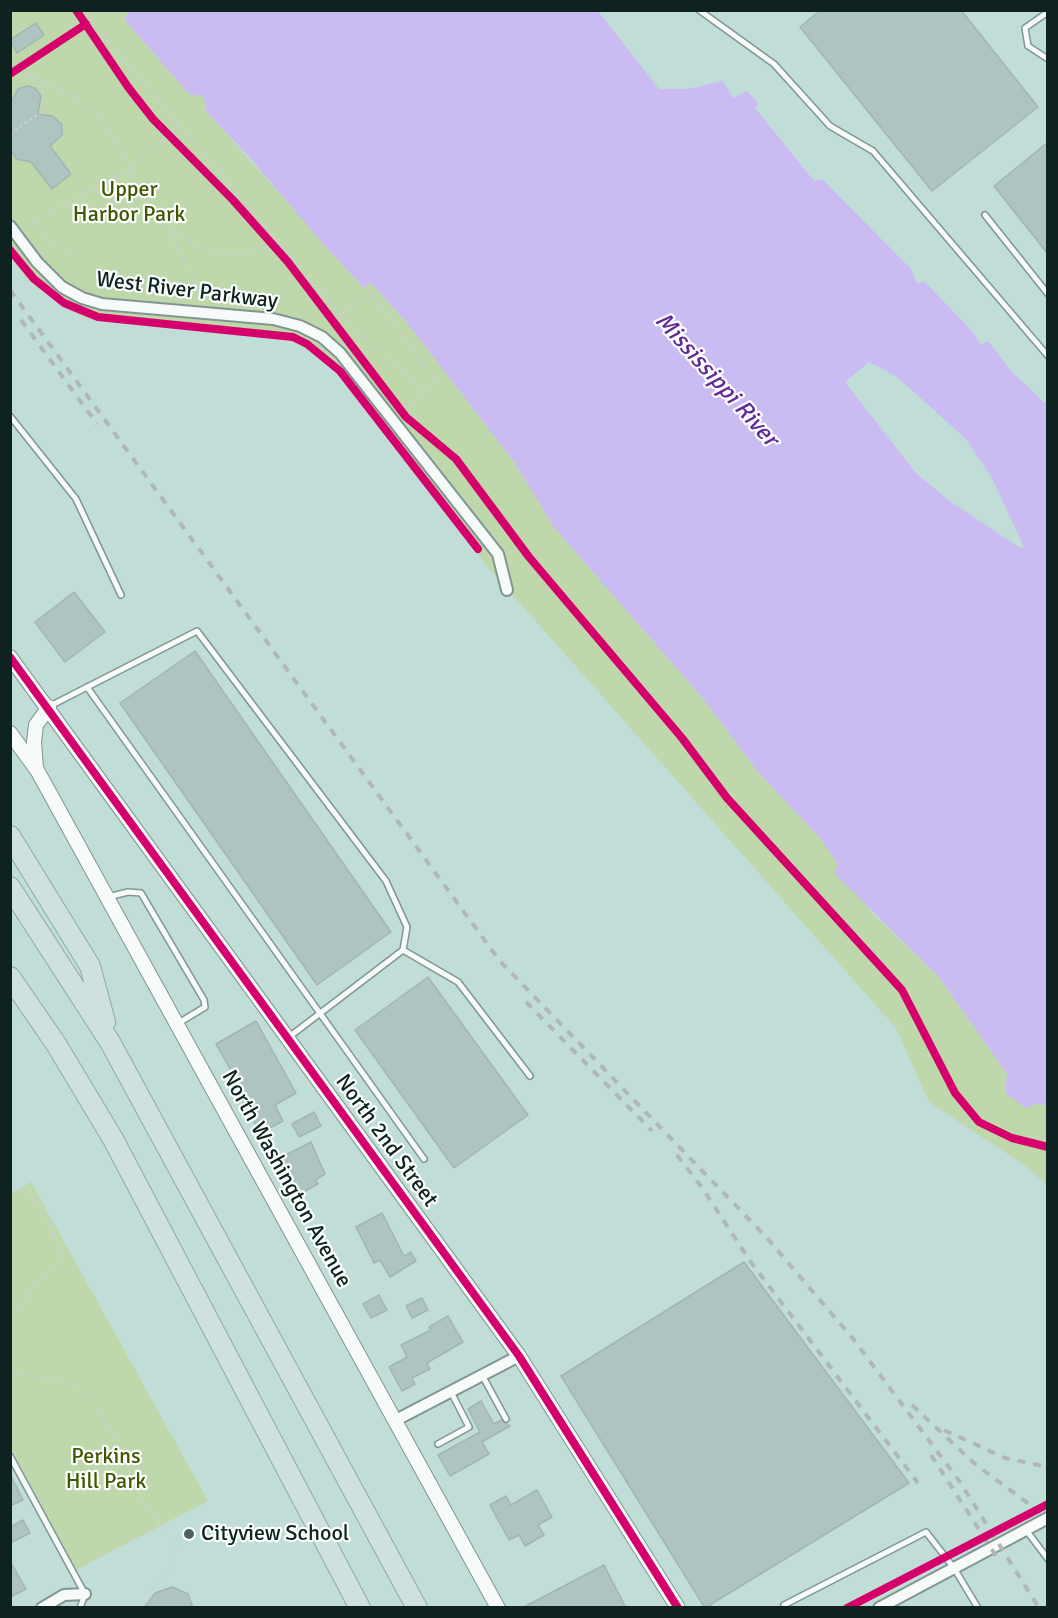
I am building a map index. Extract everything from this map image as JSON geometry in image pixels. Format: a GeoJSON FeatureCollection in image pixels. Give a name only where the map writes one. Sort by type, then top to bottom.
{"type":"FeatureCollection","features":[{"type":"Feature","properties":{"kind":"highway"},"geometry":{"type":"LineString","coordinates":[[10,836],[90,966],[110,1042]]}},
{"type":"Feature","properties":{"kind":"highway"},"geometry":{"type":"LineString","coordinates":[[10,887],[110,1042],[417,1608]]}},
{"type":"Feature","properties":{"kind":"highway"},"geometry":{"type":"LineString","coordinates":[[10,977],[99,1115],[360,1608]]}},
{"type":"Feature","properties":{"kind":"highway"},"geometry":{"type":"LineString","coordinates":[[10,995],[99,1115]]}},
{"type":"Feature","properties":{"kind":"street","name":"West River Parkway"},"geometry":{"type":"LineString","coordinates":[[10,226],[37,262],[62,287],[82,298],[102,304],[273,319],[300,326],[322,337],[340,352],[498,554],[507,590]]}},
{"type":"Feature","properties":{"kind":"street"},"geometry":{"type":"LineString","coordinates":[[10,657],[49,707]]}},
{"type":"Feature","properties":{"kind":"street","name":"North Washington Avenue"},"geometry":{"type":"LineString","coordinates":[[37,770],[34,742],[36,725],[49,707]]}},
{"type":"Feature","properties":{"kind":"street","name":"North 2nd Street"},"geometry":{"type":"LineString","coordinates":[[49,707],[519,1356],[677,1607]]}},
{"type":"Feature","properties":{"kind":"street","name":"North Washington Avenue"},"geometry":{"type":"LineString","coordinates":[[10,733],[37,770],[498,1608]]}},
{"type":"Feature","properties":{"kind":"street"},"geometry":{"type":"LineString","coordinates":[[396,1420],[519,1356]]}},
{"type":"Feature","properties":{"kind":"street"},"geometry":{"type":"LineString","coordinates":[[879,1608],[1047,1518]]}},
{"type":"Feature","properties":{"kind":"street"},"geometry":{"type":"LineString","coordinates":[[42,1608],[64,1595],[85,1594]]}},
{"type":"Feature","properties":{"kind":"lane"},"geometry":{"type":"LineString","coordinates":[[699,10],[774,64],[830,126],[873,151],[1047,356]]}},
{"type":"Feature","properties":{"kind":"lane"},"geometry":{"type":"LineString","coordinates":[[1047,12],[1025,28],[1028,46],[1047,58]]}},
{"type":"Feature","properties":{"kind":"lane"},"geometry":{"type":"LineString","coordinates":[[985,215],[1047,294]]}},
{"type":"Feature","properties":{"kind":"lane"},"geometry":{"type":"LineString","coordinates":[[10,416],[76,499],[122,595]]}},
{"type":"Feature","properties":{"kind":"lane"},"geometry":{"type":"LineString","coordinates":[[49,707],[197,631],[386,881],[406,927],[403,950],[288,1037]]}},
{"type":"Feature","properties":{"kind":"lane"},"geometry":{"type":"LineString","coordinates":[[87,687],[424,1159]]}},
{"type":"Feature","properties":{"kind":"lane"},"geometry":{"type":"LineString","coordinates":[[106,897],[128,892],[141,894],[204,1000],[205,1007],[176,1025]]}},
{"type":"Feature","properties":{"kind":"lane"},"geometry":{"type":"LineString","coordinates":[[403,950],[458,982],[530,1076]]}},
{"type":"Feature","properties":{"kind":"lane"},"geometry":{"type":"LineString","coordinates":[[482,1375],[506,1419]]}},
{"type":"Feature","properties":{"kind":"lane"},"geometry":{"type":"LineString","coordinates":[[438,1444],[469,1427],[451,1392]]}},
{"type":"Feature","properties":{"kind":"lane"},"geometry":{"type":"LineString","coordinates":[[10,1456],[85,1594],[80,1608]]}},
{"type":"Feature","properties":{"kind":"lane"},"geometry":{"type":"LineString","coordinates":[[1026,1530],[1047,1559]]}},
{"type":"Feature","properties":{"kind":"lane"},"geometry":{"type":"LineString","coordinates":[[784,1605],[926,1532],[954,1568],[978,1608]]}},
{"type":"Feature","properties":{"kind":"path"},"geometry":{"type":"LineString","coordinates":[[76,10],[178,123],[276,243],[341,315],[424,392]]}},
{"type":"Feature","properties":{"kind":"path"},"geometry":{"type":"LineString","coordinates":[[82,10],[102,48]]}},
{"type":"Feature","properties":{"kind":"path"},"geometry":{"type":"LineString","coordinates":[[77,31],[107,10]]}},
{"type":"Feature","properties":{"kind":"path"},"geometry":{"type":"LineString","coordinates":[[10,60],[23,70],[79,100],[102,121],[123,152],[149,210],[170,230],[195,244],[220,254],[242,255],[276,243]]}},
{"type":"Feature","properties":{"kind":"path"},"geometry":{"type":"LineString","coordinates":[[10,74],[23,70],[29,62]]}},
{"type":"Feature","properties":{"kind":"path"},"geometry":{"type":"LineString","coordinates":[[10,134],[52,104],[23,70]]}},
{"type":"Feature","properties":{"kind":"path"},"geometry":{"type":"LineString","coordinates":[[27,225],[129,169],[168,135],[178,123]]}},
{"type":"Feature","properties":{"kind":"path"},"geometry":{"type":"LineString","coordinates":[[160,127],[176,143]]}},
{"type":"Feature","properties":{"kind":"path"},"geometry":{"type":"LineString","coordinates":[[219,187],[276,243],[340,330]]}},
{"type":"Feature","properties":{"kind":"path"},"geometry":{"type":"LineString","coordinates":[[33,221],[54,246],[77,257]]}},
{"type":"Feature","properties":{"kind":"path"},"geometry":{"type":"LineString","coordinates":[[170,230],[173,242],[190,270],[200,300]]}},
{"type":"Feature","properties":{"kind":"path"},"geometry":{"type":"LineString","coordinates":[[334,322],[369,292],[437,381],[404,413],[395,401]]}},
{"type":"Feature","properties":{"kind":"path"},"geometry":{"type":"LineString","coordinates":[[10,1192],[21,1189],[31,1195],[45,1216],[62,1253],[60,1263],[35,1282],[26,1301],[10,1314]]}},
{"type":"Feature","properties":{"kind":"path"},"geometry":{"type":"LineString","coordinates":[[10,1373],[60,1380],[80,1390],[96,1406],[118,1445],[143,1501],[171,1538],[177,1550],[173,1567],[146,1591],[143,1608]]}},
{"type":"Feature","properties":{"kind":"green space","name":"Upper Harbor Park"},"geometry":{"type":"Polygon","coordinates":[[[10,11],[130,11],[124,19],[189,94],[204,95],[206,111],[364,288],[371,282],[408,324],[515,463],[553,526],[705,701],[759,773],[820,838],[873,914],[939,977],[1007,1074],[1047,1107],[1047,1185],[1024,1165],[929,1102],[896,1028],[486,565],[331,366],[307,348],[278,337],[84,318],[28,281],[11,257],[10,11]]]}},
{"type":"Feature","properties":{"kind":"green space","name":"Perkins Hill Park"},"geometry":{"type":"Polygon","coordinates":[[[31,1182],[208,1501],[76,1570],[11,1448],[11,1194],[31,1182]]]}},
{"type":"Feature","properties":{"kind":"water","name":"Mississippi River"},"geometry":{"type":"Polygon","coordinates":[[[130,10],[598,11],[659,89],[688,89],[723,81],[733,98],[747,91],[759,104],[755,108],[814,181],[822,179],[911,269],[917,284],[924,281],[973,332],[981,345],[988,341],[1011,371],[1047,405],[1047,1107],[1039,1103],[1026,1108],[1005,1093],[1007,1074],[939,977],[835,874],[838,864],[820,838],[759,773],[705,701],[553,526],[515,463],[408,324],[371,283],[364,288],[206,111],[204,96],[189,94],[124,19],[130,10]],[[869,362],[845,382],[915,472],[948,500],[1020,548],[1024,547],[991,476],[965,438],[897,377],[869,362]]]}},
{"type":"Feature","properties":{"kind":"building"},"geometry":{"type":"Polygon","coordinates":[[[821,10],[961,10],[1038,107],[932,191],[800,27],[821,10]]]}},
{"type":"Feature","properties":{"kind":"building"},"geometry":{"type":"Polygon","coordinates":[[[36,23],[44,35],[17,53],[10,40],[36,23]]]}},
{"type":"Feature","properties":{"kind":"building"},"geometry":{"type":"Polygon","coordinates":[[[27,86],[35,88],[41,96],[38,114],[53,116],[62,125],[62,135],[50,146],[71,174],[52,189],[31,162],[16,159],[11,150],[10,105],[18,89],[27,86]]]}},
{"type":"Feature","properties":{"kind":"building"},"geometry":{"type":"Polygon","coordinates":[[[1047,143],[1047,253],[994,186],[1047,143]]]}},
{"type":"Feature","properties":{"kind":"building"},"geometry":{"type":"Polygon","coordinates":[[[74,592],[105,632],[65,662],[35,622],[74,592]]]}},
{"type":"Feature","properties":{"kind":"building"},"geometry":{"type":"Polygon","coordinates":[[[195,651],[391,932],[317,985],[120,703],[195,651]]]}},
{"type":"Feature","properties":{"kind":"building"},"geometry":{"type":"Polygon","coordinates":[[[428,977],[528,1115],[454,1168],[355,1030],[428,977]]]}},
{"type":"Feature","properties":{"kind":"building"},"geometry":{"type":"Polygon","coordinates":[[[256,1021],[296,1093],[275,1105],[283,1121],[260,1133],[239,1095],[243,1092],[216,1044],[256,1021]]]}},
{"type":"Feature","properties":{"kind":"building"},"geometry":{"type":"Polygon","coordinates":[[[314,1112],[321,1126],[299,1137],[292,1124],[314,1112]]]}},
{"type":"Feature","properties":{"kind":"building"},"geometry":{"type":"Polygon","coordinates":[[[311,1142],[325,1174],[315,1180],[318,1184],[300,1194],[291,1177],[287,1180],[276,1160],[311,1142]]]}},
{"type":"Feature","properties":{"kind":"building"},"geometry":{"type":"Polygon","coordinates":[[[382,1213],[404,1256],[411,1252],[416,1261],[390,1277],[380,1260],[374,1263],[356,1227],[382,1213]]]}},
{"type":"Feature","properties":{"kind":"building"},"geometry":{"type":"Polygon","coordinates":[[[744,1262],[909,1483],[705,1608],[561,1376],[744,1262]]]}},
{"type":"Feature","properties":{"kind":"building"},"geometry":{"type":"Polygon","coordinates":[[[379,1295],[387,1310],[371,1318],[363,1304],[379,1295]]]}},
{"type":"Feature","properties":{"kind":"building"},"geometry":{"type":"Polygon","coordinates":[[[422,1298],[428,1310],[412,1318],[406,1306],[422,1298]]]}},
{"type":"Feature","properties":{"kind":"building"},"geometry":{"type":"Polygon","coordinates":[[[448,1316],[463,1342],[427,1363],[430,1369],[412,1378],[415,1384],[402,1391],[389,1367],[407,1357],[401,1345],[431,1330],[429,1327],[448,1316]]]}},
{"type":"Feature","properties":{"kind":"building"},"geometry":{"type":"Polygon","coordinates":[[[481,1401],[494,1424],[501,1420],[510,1426],[482,1442],[489,1454],[450,1476],[438,1455],[480,1432],[468,1409],[481,1401]]]}},
{"type":"Feature","properties":{"kind":"building"},"geometry":{"type":"Polygon","coordinates":[[[10,1474],[23,1500],[10,1506],[10,1474]]]}},
{"type":"Feature","properties":{"kind":"building"},"geometry":{"type":"Polygon","coordinates":[[[537,1490],[552,1517],[538,1525],[544,1535],[525,1546],[519,1535],[509,1540],[490,1505],[506,1496],[511,1505],[537,1490]]]}},
{"type":"Feature","properties":{"kind":"building"},"geometry":{"type":"Polygon","coordinates":[[[23,1520],[30,1533],[10,1543],[10,1527],[23,1520]]]}},
{"type":"Feature","properties":{"kind":"building"},"geometry":{"type":"Polygon","coordinates":[[[10,1561],[26,1589],[10,1597],[10,1561]]]}},
{"type":"Feature","properties":{"kind":"building"},"geometry":{"type":"Polygon","coordinates":[[[604,1565],[626,1608],[522,1608],[604,1565]]]}},
{"type":"Feature","properties":{"kind":"building"},"geometry":{"type":"Polygon","coordinates":[[[172,1587],[188,1594],[193,1608],[144,1608],[155,1593],[172,1587]]]}},
{"type":"Feature","properties":{"kind":"railway"},"geometry":{"type":"LineString","coordinates":[[10,290],[499,960],[767,1238],[854,1340],[960,1482],[1039,1608]]}},
{"type":"Feature","properties":{"kind":"railway"},"geometry":{"type":"LineString","coordinates":[[21,320],[97,424]]}},
{"type":"Feature","properties":{"kind":"railway"},"geometry":{"type":"LineString","coordinates":[[526,1002],[652,1131]]}},
{"type":"Feature","properties":{"kind":"railway"},"geometry":{"type":"LineString","coordinates":[[677,1155],[703,1189],[750,1261],[918,1483]]}},
{"type":"Feature","properties":{"kind":"railway"},"geometry":{"type":"LineString","coordinates":[[912,1405],[975,1464],[1048,1518]]}},
{"type":"Feature","properties":{"kind":"railway"},"geometry":{"type":"LineString","coordinates":[[944,1430],[1005,1458],[1048,1467]]}},
{"type":"Feature","properties":{"kind":"railway"},"geometry":{"type":"LineString","coordinates":[[931,1455],[998,1559]]}},
{"type":"Feature","properties":{"kind":"cycle path"},"geometry":{"type":"LineString","coordinates":[[76,10],[128,87],[153,119],[233,200],[288,262],[406,417],[456,459],[529,557],[682,738],[727,798],[902,990],[955,1093],[979,1122],[1012,1138],[1048,1147]]}},
{"type":"Feature","properties":{"kind":"cycle path"},"geometry":{"type":"LineString","coordinates":[[10,74],[86,24]]}},
{"type":"Feature","properties":{"kind":"cycle path"},"geometry":{"type":"LineString","coordinates":[[10,250],[34,279],[64,303],[98,317],[293,337],[307,344],[340,371],[478,549]]}},
{"type":"Feature","properties":{"kind":"cycle path"},"geometry":{"type":"LineString","coordinates":[[10,657],[519,1356],[678,1608]]}},
{"type":"Feature","properties":{"kind":"cycle path"},"geometry":{"type":"LineString","coordinates":[[847,1608],[1048,1504]]}},
{"type":"Feature","properties":{"kind":"place","name":"Cityview School"},"geometry":{"type":"Point","coordinates":[189,1534]}}]}
